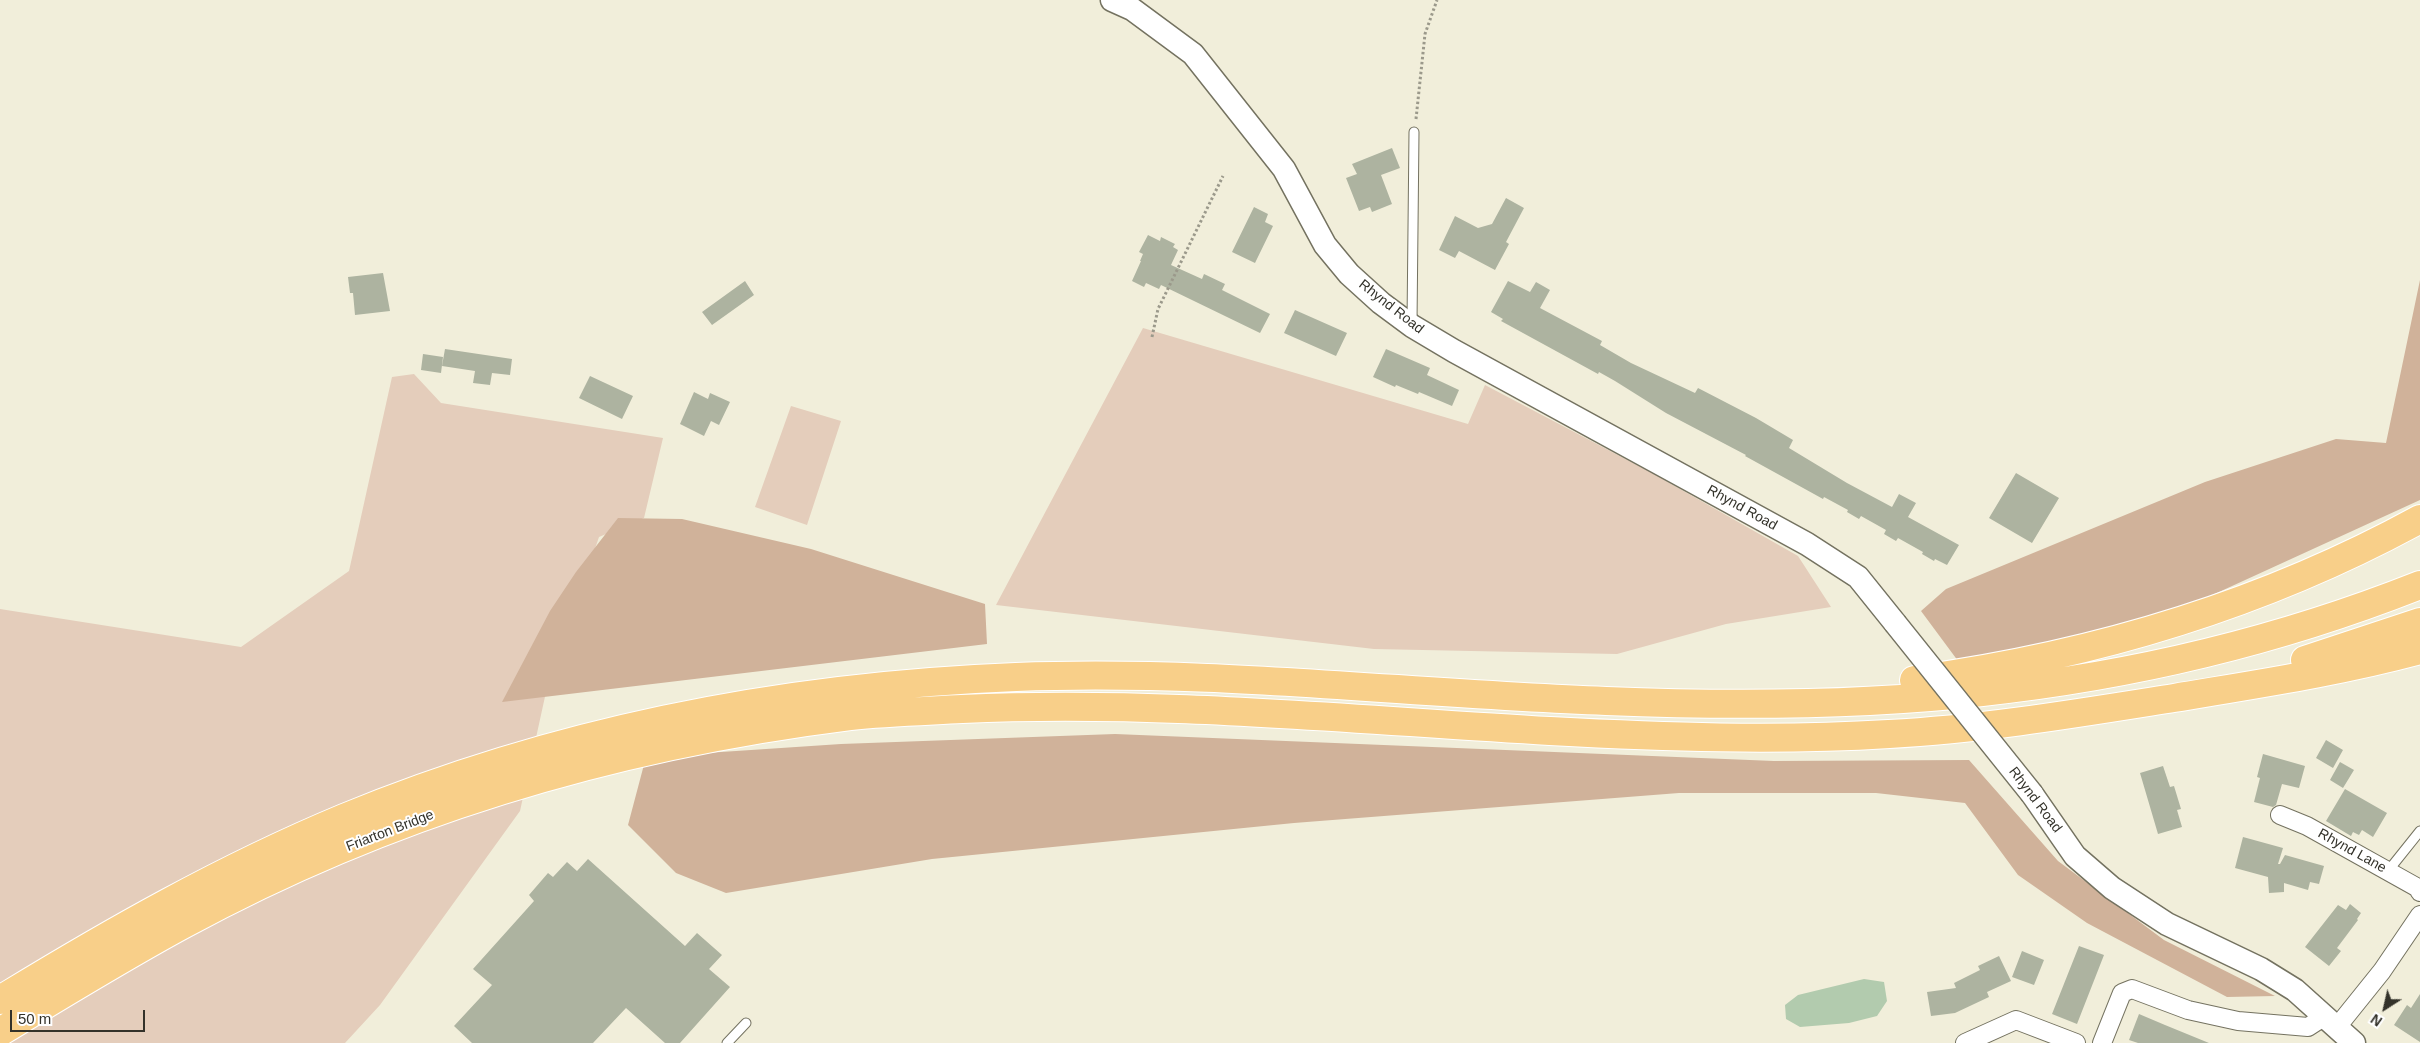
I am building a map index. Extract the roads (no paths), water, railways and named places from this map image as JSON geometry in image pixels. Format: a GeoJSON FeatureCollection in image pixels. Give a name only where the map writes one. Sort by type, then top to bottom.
{"type":"FeatureCollection","features":[{"type":"Feature","properties":{"kind":"highway"},"geometry":{"type":"LineString","coordinates":[[1694,704],[1906,681],[1985,670],[2060,655],[2143,633],[2260,593],[2337,561],[2420,519]]}},
{"type":"Feature","properties":{"kind":"highway"},"geometry":{"type":"LineString","coordinates":[[1694,704],[1823,703],[1903,699],[2036,685],[2159,663],[2238,644],[2320,620],[2420,585]]}},
{"type":"Feature","properties":{"kind":"highway"},"geometry":{"type":"LineString","coordinates":[[2095,710],[2164,696],[2278,668],[2346,648],[2420,622]]}},
{"type":"Feature","properties":{"kind":"highway"},"geometry":{"type":"LineString","coordinates":[[2095,710],[2327,673],[2420,650]]}},
{"type":"Feature","properties":{"kind":"highway","name":"Friarton Bridge"},"geometry":{"type":"LineString","coordinates":[[0,1000],[184,894],[280,847],[410,792],[521,755],[687,713],[811,694],[902,684],[1021,676],[1148,676],[1602,701],[1694,704]]}},
{"type":"Feature","properties":{"kind":"highway","name":"Friarton Bridge"},"geometry":{"type":"LineString","coordinates":[[0,1032],[184,924],[328,855],[487,795],[604,761],[689,741],[854,716],[1027,706],[1144,707],[1555,731],[1773,738],[1890,734],[2001,724],[2095,710]]}},
{"type":"Feature","properties":{"kind":"street","name":"Rhynd Road"},"geometry":{"type":"LineString","coordinates":[[1112,0],[1132,9],[1193,54],[1284,168],[1325,245],[1349,274],[1381,303],[1412,326],[1807,544],[1858,577],[2032,794],[2075,856],[2112,888],[2167,924],[2261,969],[2294,990],[2354,1043]]}},
{"type":"Feature","properties":{"kind":"street","name":"Rhynd Lane"},"geometry":{"type":"LineString","coordinates":[[2280,815],[2307,826],[2418,888],[2420,892]]}},
{"type":"Feature","properties":{"kind":"street"},"geometry":{"type":"LineString","coordinates":[[2102,1043],[2122,993],[2132,989],[2188,1010],[2238,1021],[2308,1027],[2331,1021],[2382,971],[2420,915]]}},
{"type":"Feature","properties":{"kind":"street"},"geometry":{"type":"LineString","coordinates":[[1965,1043],[2016,1020],[2076,1043]]}},
{"type":"Feature","properties":{"kind":"lane"},"geometry":{"type":"LineString","coordinates":[[1412,326],[1414,132]]}},
{"type":"Feature","properties":{"kind":"lane"},"geometry":{"type":"LineString","coordinates":[[2388,872],[2408,843],[2420,831]]}},
{"type":"Feature","properties":{"kind":"lane"},"geometry":{"type":"LineString","coordinates":[[727,1043],[746,1023]]}}]}
